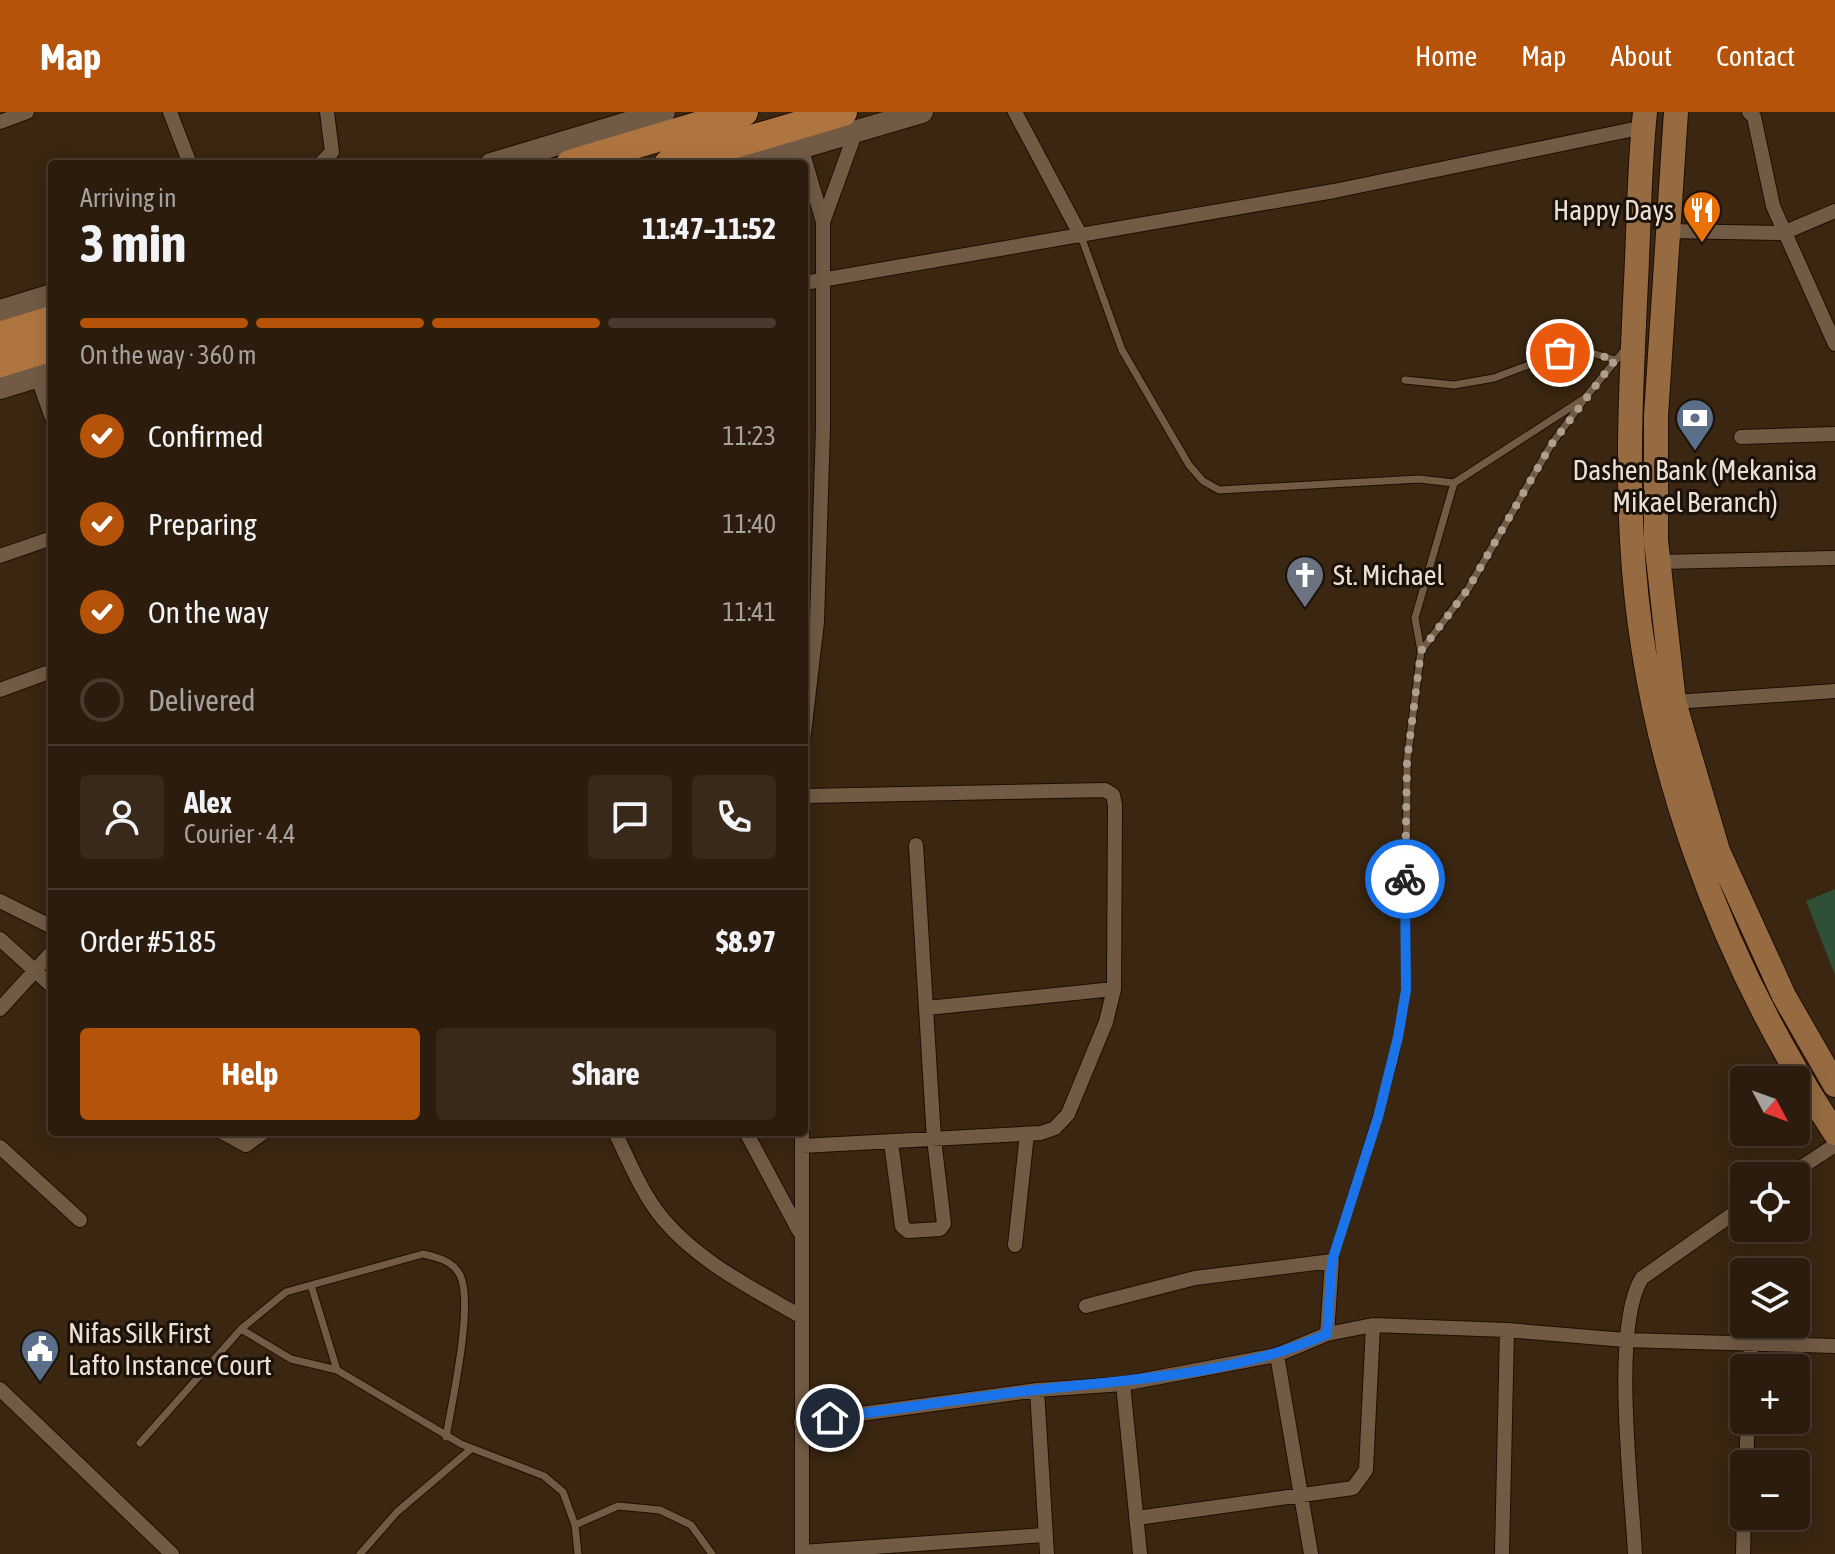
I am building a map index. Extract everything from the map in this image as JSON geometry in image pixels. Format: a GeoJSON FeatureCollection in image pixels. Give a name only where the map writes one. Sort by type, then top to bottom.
{"type":"FeatureCollection","features":[{"type":"Feature","properties":{"kind":"highway"},"geometry":{"type":"LineString","coordinates":[[583,160],[744,112]]}},
{"type":"Feature","properties":{"kind":"highway"},"geometry":{"type":"LineString","coordinates":[[685,160],[849,122]]}},
{"type":"Feature","properties":{"kind":"highway"},"geometry":{"type":"LineString","coordinates":[[0,336],[48,321]]}},
{"type":"Feature","properties":{"kind":"highway"},"geometry":{"type":"LineString","coordinates":[[0,363],[48,348]]}},
{"type":"Feature","properties":{"kind":"main road"},"geometry":{"type":"LineString","coordinates":[[1676,112],[1656,416],[1659,562],[1674,702],[1718,851],[1784,996],[1835,1085]]}},
{"type":"Feature","properties":{"kind":"main road"},"geometry":{"type":"LineString","coordinates":[[1644,120],[1633,340],[1632,541],[1642,639],[1663,743],[1696,860],[1762,1008],[1835,1133]]}},
{"type":"Feature","properties":{"kind":"main road"},"geometry":{"type":"LineString","coordinates":[[1642,639],[1667,635]]}},
{"type":"Feature","properties":{"kind":"street"},"geometry":{"type":"LineString","coordinates":[[0,122],[27,112]]}},
{"type":"Feature","properties":{"kind":"street"},"geometry":{"type":"LineString","coordinates":[[170,112],[188,160]]}},
{"type":"Feature","properties":{"kind":"street"},"geometry":{"type":"LineString","coordinates":[[324,160],[332,152],[327,112]]}},
{"type":"Feature","properties":{"kind":"street"},"geometry":{"type":"LineString","coordinates":[[504,160],[664,112]]}},
{"type":"Feature","properties":{"kind":"street"},"geometry":{"type":"LineString","coordinates":[[758,160],[801,147],[849,122],[922,112]]}},
{"type":"Feature","properties":{"kind":"street"},"geometry":{"type":"LineString","coordinates":[[1015,112],[1081,236]]}},
{"type":"Feature","properties":{"kind":"street"},"geometry":{"type":"LineString","coordinates":[[1769,112],[1752,114],[1773,206],[1834,337]]}},
{"type":"Feature","properties":{"kind":"street"},"geometry":{"type":"LineString","coordinates":[[808,282],[1334,191],[1644,120]]}},
{"type":"Feature","properties":{"kind":"street"},"geometry":{"type":"LineString","coordinates":[[808,699],[817,622],[823,427],[823,222],[849,122]]}},
{"type":"Feature","properties":{"kind":"street"},"geometry":{"type":"LineString","coordinates":[[801,147],[805,160]]}},
{"type":"Feature","properties":{"kind":"street"},"geometry":{"type":"LineString","coordinates":[[808,171],[823,222]]}},
{"type":"Feature","properties":{"kind":"street"},"geometry":{"type":"LineString","coordinates":[[1667,231],[1783,233],[1835,211]]}},
{"type":"Feature","properties":{"kind":"street"},"geometry":{"type":"LineString","coordinates":[[0,311],[48,296]]}},
{"type":"Feature","properties":{"kind":"street"},"geometry":{"type":"LineString","coordinates":[[0,388],[44,374],[48,396]]}},
{"type":"Feature","properties":{"kind":"street"},"geometry":{"type":"LineString","coordinates":[[1741,437],[1835,434]]}},
{"type":"Feature","properties":{"kind":"street"},"geometry":{"type":"LineString","coordinates":[[0,556],[48,539]]}},
{"type":"Feature","properties":{"kind":"street"},"geometry":{"type":"LineString","coordinates":[[1659,562],[1835,558]]}},
{"type":"Feature","properties":{"kind":"street"},"geometry":{"type":"LineString","coordinates":[[0,690],[48,672]]}},
{"type":"Feature","properties":{"kind":"street"},"geometry":{"type":"LineString","coordinates":[[1674,702],[1835,691]]}},
{"type":"Feature","properties":{"kind":"street"},"geometry":{"type":"LineString","coordinates":[[808,796],[1105,790],[1113,795],[1114,989],[1106,1022],[1068,1114],[1055,1128],[1027,1134],[891,1142],[802,1139],[799,1231],[802,1553],[970,1548],[1045,1535]]}},
{"type":"Feature","properties":{"kind":"street"},"geometry":{"type":"LineString","coordinates":[[891,1142],[902,1226],[908,1231],[940,1229],[944,1224],[934,1139],[916,845]]}},
{"type":"Feature","properties":{"kind":"street"},"geometry":{"type":"LineString","coordinates":[[0,901],[48,925]]}},
{"type":"Feature","properties":{"kind":"street"},"geometry":{"type":"LineString","coordinates":[[0,939],[48,982]]}},
{"type":"Feature","properties":{"kind":"street"},"geometry":{"type":"LineString","coordinates":[[0,1009],[48,957]]}},
{"type":"Feature","properties":{"kind":"street"},"geometry":{"type":"LineString","coordinates":[[927,1008],[1114,989]]}},
{"type":"Feature","properties":{"kind":"street"},"geometry":{"type":"LineString","coordinates":[[1015,1245],[1027,1134]]}},
{"type":"Feature","properties":{"kind":"street"},"geometry":{"type":"LineString","coordinates":[[229,1136],[246,1145],[258,1136]]}},
{"type":"Feature","properties":{"kind":"street"},"geometry":{"type":"LineString","coordinates":[[617,1136],[644,1192],[664,1220],[716,1267],[800,1316]]}},
{"type":"Feature","properties":{"kind":"street"},"geometry":{"type":"LineString","coordinates":[[748,1136],[799,1231]]}},
{"type":"Feature","properties":{"kind":"street"},"geometry":{"type":"LineString","coordinates":[[1809,1162],[1835,1145]]}},
{"type":"Feature","properties":{"kind":"street"},"geometry":{"type":"LineString","coordinates":[[0,1147],[80,1220]]}},
{"type":"Feature","properties":{"kind":"street"},"geometry":{"type":"LineString","coordinates":[[1635,1554],[1625,1340],[1628,1309],[1642,1278],[1730,1216]]}},
{"type":"Feature","properties":{"kind":"street"},"geometry":{"type":"LineString","coordinates":[[1086,1306],[1195,1278],[1332,1261],[1327,1334]]}},
{"type":"Feature","properties":{"kind":"street"},"geometry":{"type":"LineString","coordinates":[[801,1422],[1037,1390],[1123,1384],[1277,1355],[1327,1334],[1373,1325],[1507,1330],[1625,1340],[1835,1346]]}},
{"type":"Feature","properties":{"kind":"street"},"geometry":{"type":"LineString","coordinates":[[1137,1518],[1353,1488],[1366,1470],[1373,1325]]}},
{"type":"Feature","properties":{"kind":"street"},"geometry":{"type":"LineString","coordinates":[[1502,1554],[1507,1330]]}},
{"type":"Feature","properties":{"kind":"street"},"geometry":{"type":"LineString","coordinates":[[1751,1342],[1751,1354]]}},
{"type":"Feature","properties":{"kind":"street"},"geometry":{"type":"LineString","coordinates":[[1277,1355],[1311,1554]]}},
{"type":"Feature","properties":{"kind":"street"},"geometry":{"type":"LineString","coordinates":[[1123,1384],[1140,1554]]}},
{"type":"Feature","properties":{"kind":"street"},"geometry":{"type":"LineString","coordinates":[[0,1389],[172,1554]]}},
{"type":"Feature","properties":{"kind":"street"},"geometry":{"type":"LineString","coordinates":[[1037,1390],[1047,1554]]}},
{"type":"Feature","properties":{"kind":"street"},"geometry":{"type":"LineString","coordinates":[[1743,1554],[1744,1530]]}},
{"type":"Feature","properties":{"kind":"lane"},"geometry":{"type":"LineString","coordinates":[[1081,236],[1122,350],[1176,444],[1203,481],[1219,490],[1419,479],[1454,483],[1585,398]]}},
{"type":"Feature","properties":{"kind":"lane"},"geometry":{"type":"LineString","coordinates":[[1421,651],[1468,589],[1551,445],[1633,340]]}},
{"type":"Feature","properties":{"kind":"lane"},"geometry":{"type":"LineString","coordinates":[[1405,380],[1454,385],[1494,378],[1560,353],[1582,350],[1615,360]]}},
{"type":"Feature","properties":{"kind":"lane"},"geometry":{"type":"LineString","coordinates":[[1332,1261],[1382,1103],[1406,990],[1407,761],[1421,651],[1415,618],[1454,483]]}},
{"type":"Feature","properties":{"kind":"lane"},"geometry":{"type":"LineString","coordinates":[[140,1443],[241,1329],[286,1292],[423,1254],[445,1260],[459,1274],[466,1303],[446,1437]]}},
{"type":"Feature","properties":{"kind":"lane"},"geometry":{"type":"LineString","coordinates":[[311,1285],[337,1370]]}},
{"type":"Feature","properties":{"kind":"lane"},"geometry":{"type":"LineString","coordinates":[[241,1329],[291,1359],[337,1370],[446,1437],[544,1476],[563,1492],[575,1525],[578,1554]]}},
{"type":"Feature","properties":{"kind":"lane"},"geometry":{"type":"LineString","coordinates":[[360,1554],[397,1512],[471,1449]]}},
{"type":"Feature","properties":{"kind":"lane"},"geometry":{"type":"LineString","coordinates":[[575,1525],[618,1506],[660,1510],[691,1525],[712,1554]]}},
{"type":"Feature","properties":{"kind":"green space"},"geometry":{"type":"Polygon","coordinates":[[[1835,889],[1835,975],[1806,901],[1835,889]]]}},
{"type":"Feature","properties":{"kind":"way so far"},"geometry":{"type":"LineString","coordinates":[[1405,879],[1407,761],[1421,651],[1468,589],[1551,445],[1615,360],[1582,350],[1560,353]]}},
{"type":"Feature","properties":{"kind":"place","name":"Happy Days"},"geometry":{"type":"Point","coordinates":[1702,244]}},
{"type":"Feature","properties":{"kind":"place","name":"Dashen Bank (Mekanisa Mikael Beranch)"},"geometry":{"type":"Point","coordinates":[1695,452]}},
{"type":"Feature","properties":{"kind":"place","name":"St. Michael"},"geometry":{"type":"Point","coordinates":[1305,609]}},
{"type":"Feature","properties":{"kind":"place","name":"Nifas Silk First Lafto Instance Court"},"geometry":{"type":"Point","coordinates":[40,1383]}},
{"type":"Feature","properties":{"kind":"route"},"geometry":{"type":"LineString","coordinates":[[830,1418],[1037,1390],[1123,1384],[1277,1355],[1327,1334],[1332,1261],[1394,1061],[1406,990],[1405,879]]}}]}
